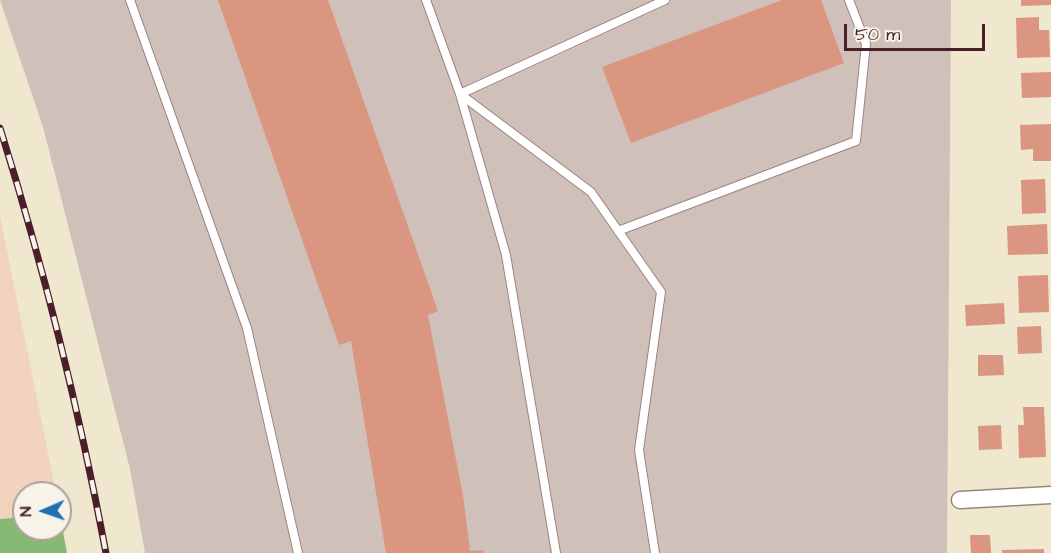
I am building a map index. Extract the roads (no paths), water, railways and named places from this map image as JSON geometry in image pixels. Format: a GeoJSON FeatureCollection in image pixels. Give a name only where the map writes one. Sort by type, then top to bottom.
{"type":"FeatureCollection","features":[{"type":"Feature","properties":{"kind":"street"},"geometry":{"type":"LineString","coordinates":[[960,500],[1051,495]]}},
{"type":"Feature","properties":{"kind":"lane"},"geometry":{"type":"LineString","coordinates":[[130,0],[247,328],[298,553]]}},
{"type":"Feature","properties":{"kind":"lane"},"geometry":{"type":"LineString","coordinates":[[426,0],[460,94],[506,255],[556,553]]}},
{"type":"Feature","properties":{"kind":"lane"},"geometry":{"type":"LineString","coordinates":[[460,94],[665,0]]}},
{"type":"Feature","properties":{"kind":"lane"},"geometry":{"type":"LineString","coordinates":[[618,231],[856,141],[866,44],[849,0]]}},
{"type":"Feature","properties":{"kind":"lane"},"geometry":{"type":"LineString","coordinates":[[460,94],[591,192],[661,292],[639,450],[655,553]]}},
{"type":"Feature","properties":{"kind":"railway"},"geometry":{"type":"LineString","coordinates":[[0,128],[59,339],[106,553]]}}]}
